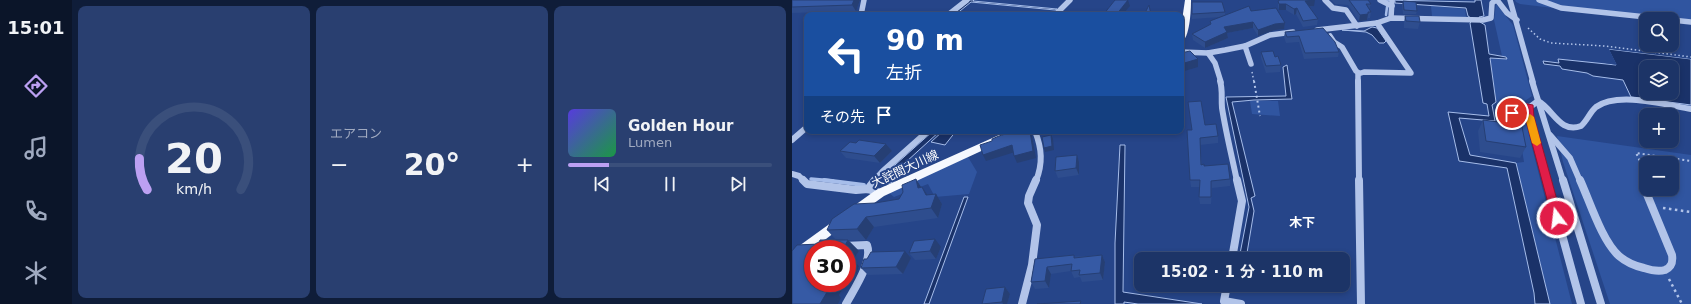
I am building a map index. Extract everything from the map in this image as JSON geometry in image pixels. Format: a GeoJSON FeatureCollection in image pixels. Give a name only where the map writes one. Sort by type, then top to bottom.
{"type":"FeatureCollection","features":[{"type":"Feature","properties":{"kind":"main road"},"geometry":{"type":"LineString","coordinates":[[1184,35],[1184,24],[1188,0]]}},
{"type":"Feature","properties":{"kind":"main road","name":"大詫間大川線"},"geometry":{"type":"LineString","coordinates":[[816,240],[880,193],[1010,134]]}},
{"type":"Feature","properties":{"kind":"main road","name":"大詫間大川線"},"geometry":{"type":"LineString","coordinates":[[792,258],[804,249]]}},
{"type":"Feature","properties":{"kind":"street"},"geometry":{"type":"LineString","coordinates":[[862,12],[864,0]]}},
{"type":"Feature","properties":{"kind":"street"},"geometry":{"type":"LineString","coordinates":[[952,12],[967,0]]}},
{"type":"Feature","properties":{"kind":"street"},"geometry":{"type":"LineString","coordinates":[[1058,12],[1070,0]]}},
{"type":"Feature","properties":{"kind":"street"},"geometry":{"type":"LineString","coordinates":[[1325,0],[1333,8],[1346,10],[1357,26]]}},
{"type":"Feature","properties":{"kind":"street"},"geometry":{"type":"LineString","coordinates":[[1380,0],[1392,3],[1391,18]]}},
{"type":"Feature","properties":{"kind":"street"},"geometry":{"type":"LineString","coordinates":[[1312,31],[1377,23],[1391,18],[1483,20],[1491,18],[1492,3],[1496,0],[1507,13],[1517,20]]}},
{"type":"Feature","properties":{"kind":"street"},"geometry":{"type":"LineString","coordinates":[[1510,0],[1517,20],[1538,101],[1601,304]]}},
{"type":"Feature","properties":{"kind":"street"},"geometry":{"type":"LineString","coordinates":[[1539,0],[1561,8],[1639,16]]}},
{"type":"Feature","properties":{"kind":"street"},"geometry":{"type":"LineString","coordinates":[[1679,21],[1691,22]]}},
{"type":"Feature","properties":{"kind":"street"},"geometry":{"type":"LineString","coordinates":[[1325,30],[1334,42],[1342,47],[1356,71],[1359,73],[1411,73],[1377,23]]}},
{"type":"Feature","properties":{"kind":"street"},"geometry":{"type":"LineString","coordinates":[[1184,52],[1208,53],[1245,46],[1270,35],[1298,32]]}},
{"type":"Feature","properties":{"kind":"street"},"geometry":{"type":"LineString","coordinates":[[1245,46],[1249,55],[1250,64]]}},
{"type":"Feature","properties":{"kind":"street"},"geometry":{"type":"LineString","coordinates":[[1208,53],[1215,63],[1223,90],[1221,99],[1227,136],[1242,201],[1233,252]]}},
{"type":"Feature","properties":{"kind":"street"},"geometry":{"type":"LineString","coordinates":[[1359,73],[1361,304]]}},
{"type":"Feature","properties":{"kind":"street"},"geometry":{"type":"LineString","coordinates":[[1538,101],[1549,108],[1557,120],[1564,126],[1571,128],[1578,128],[1584,125],[1591,110],[1602,104],[1617,101],[1630,100],[1691,109]]}},
{"type":"Feature","properties":{"kind":"street"},"geometry":{"type":"LineString","coordinates":[[1515,128],[1512,113],[1522,106],[1530,107],[1538,101]]}},
{"type":"Feature","properties":{"kind":"street"},"geometry":{"type":"LineString","coordinates":[[1530,107],[1530,117],[1581,304]]}},
{"type":"Feature","properties":{"kind":"street"},"geometry":{"type":"LineString","coordinates":[[792,140],[804,130]]}},
{"type":"Feature","properties":{"kind":"street"},"geometry":{"type":"LineString","coordinates":[[1548,133],[1570,158],[1606,239],[1613,250],[1623,260],[1635,266],[1649,270],[1662,270],[1669,268],[1673,262],[1672,252],[1648,196]]}},
{"type":"Feature","properties":{"kind":"street"},"geometry":{"type":"LineString","coordinates":[[868,189],[883,171],[925,134]]}},
{"type":"Feature","properties":{"kind":"street"},"geometry":{"type":"LineString","coordinates":[[1022,304],[1032,265],[1037,225],[1036,220],[1028,209],[1028,199],[1043,161],[1040,141],[1036,134]]}},
{"type":"Feature","properties":{"kind":"street"},"geometry":{"type":"LineString","coordinates":[[792,174],[799,176],[807,184],[856,190],[868,189],[876,190],[880,193]]}},
{"type":"Feature","properties":{"kind":"street"},"geometry":{"type":"LineString","coordinates":[[856,245],[867,245],[869,251],[867,262],[856,284]]}},
{"type":"Feature","properties":{"kind":"street"},"geometry":{"type":"LineString","coordinates":[[846,304],[852,292]]}},
{"type":"Feature","properties":{"kind":"street"},"geometry":{"type":"LineString","coordinates":[[1226,292],[1224,301],[1241,304]]}},
{"type":"Feature","properties":{"kind":"path"},"geometry":{"type":"LineString","coordinates":[[1517,20],[1540,39],[1551,43],[1605,46],[1691,57]]}},
{"type":"Feature","properties":{"kind":"path"},"geometry":{"type":"LineString","coordinates":[[1250,64],[1260,116]]}},
{"type":"Feature","properties":{"kind":"path"},"geometry":{"type":"LineString","coordinates":[[1639,159],[1636,153],[1657,156]]}},
{"type":"Feature","properties":{"kind":"path"},"geometry":{"type":"LineString","coordinates":[[1679,159],[1691,161]]}},
{"type":"Feature","properties":{"kind":"path"},"geometry":{"type":"LineString","coordinates":[[1660,207],[1691,212]]}},
{"type":"Feature","properties":{"kind":"path"},"geometry":{"type":"LineString","coordinates":[[1668,278],[1682,304]]}},
{"type":"Feature","properties":{"kind":"shaded area"},"geometry":{"type":"Polygon","coordinates":[[[970,0],[1057,9],[971,2],[959,12],[955,12],[970,0]]]}},
{"type":"Feature","properties":{"kind":"shaded area"},"geometry":{"type":"Polygon","coordinates":[[[1385,0],[1475,2],[1475,0],[1481,0],[1484,16],[1479,17],[1480,22],[1485,25],[1489,54],[1506,57],[1507,59],[1490,58],[1496,102],[1492,105],[1495,121],[1459,118],[1470,155],[1516,163],[1550,304],[1535,304],[1534,293],[1507,168],[1459,161],[1448,112],[1489,116],[1487,104],[1483,103],[1470,23],[1472,21],[1468,16],[1466,8],[1395,3],[1395,1],[1385,0]]]}},
{"type":"Feature","properties":{"kind":"shaded area"},"geometry":{"type":"Polygon","coordinates":[[[1515,0],[1691,0],[1691,25],[1679,21],[1679,12],[1639,12],[1639,18],[1520,4],[1515,0]]]}},
{"type":"Feature","properties":{"kind":"shaded area"},"geometry":{"type":"Polygon","coordinates":[[[1496,4],[1513,25],[1532,96],[1512,110],[1497,108],[1490,57],[1507,59],[1506,57],[1502,56],[1494,20],[1496,4]]]}},
{"type":"Feature","properties":{"kind":"shaded area"},"geometry":{"type":"Polygon","coordinates":[[[1431,6],[1465,9],[1466,17],[1432,16],[1431,6]]]}},
{"type":"Feature","properties":{"kind":"shaded area"},"geometry":{"type":"Polygon","coordinates":[[[1372,27],[1377,28],[1386,41],[1384,43],[1379,43],[1372,35],[1366,32],[1342,30],[1364,31],[1372,27]]]}},
{"type":"Feature","properties":{"kind":"shaded area"},"geometry":{"type":"Polygon","coordinates":[[[1608,49],[1691,59],[1691,105],[1654,100],[1679,100],[1679,60],[1639,60],[1639,98],[1631,97],[1623,80],[1593,76],[1587,73],[1562,69],[1560,66],[1544,64],[1543,61],[1559,63],[1558,59],[1616,65],[1608,49]]]}},
{"type":"Feature","properties":{"kind":"shaded area"},"geometry":{"type":"Polygon","coordinates":[[[1287,65],[1292,99],[1232,102],[1255,196],[1251,198],[1254,211],[1247,252],[1240,252],[1249,207],[1226,97],[1286,96],[1283,67],[1287,65]]]}},
{"type":"Feature","properties":{"kind":"shaded area"},"geometry":{"type":"Polygon","coordinates":[[[1250,101],[1278,101],[1280,116],[1252,114],[1250,101]]]}},
{"type":"Feature","properties":{"kind":"shaded area"},"geometry":{"type":"Polygon","coordinates":[[[1525,109],[1524,116],[1572,304],[1550,304],[1516,163],[1524,162],[1516,113],[1525,109]]]}},
{"type":"Feature","properties":{"kind":"shaded area"},"geometry":{"type":"Polygon","coordinates":[[[930,134],[937,134],[895,172],[895,181],[885,185],[883,183],[886,173],[930,134]]]}},
{"type":"Feature","properties":{"kind":"shaded area"},"geometry":{"type":"Polygon","coordinates":[[[940,134],[954,134],[945,145],[931,142],[940,134]]]}},
{"type":"Feature","properties":{"kind":"shaded area"},"geometry":{"type":"Polygon","coordinates":[[[1557,136],[1691,155],[1691,304],[1610,304],[1563,162],[1557,136]]]}},
{"type":"Feature","properties":{"kind":"shaded area"},"geometry":{"type":"Polygon","coordinates":[[[1120,145],[1125,145],[1123,292],[1202,304],[1138,304],[1124,302],[1124,304],[1115,304],[1115,243],[1120,145]]]}},
{"type":"Feature","properties":{"kind":"shaded area"},"geometry":{"type":"Polygon","coordinates":[[[968,157],[977,172],[969,194],[935,197],[928,184],[894,197],[888,192],[968,157]]]}},
{"type":"Feature","properties":{"kind":"shaded area"},"geometry":{"type":"Polygon","coordinates":[[[964,197],[968,197],[929,304],[924,304],[964,197]]]}},
{"type":"Feature","properties":{"kind":"pier"},"geometry":{"type":"Polygon","coordinates":[[[1608,47],[1639,51],[1639,52],[1691,57],[1691,59],[1609,49],[1617,65],[1605,63],[1604,61],[1613,62],[1606,50],[1608,47]]]}},
{"type":"Feature","properties":{"kind":"building"},"geometry":{"type":"Polygon","coordinates":[[[792,0],[854,0],[852,5],[792,7],[792,0]]]}},
{"type":"Feature","properties":{"kind":"building"},"geometry":{"type":"Polygon","coordinates":[[[1115,0],[1128,0],[1118,12],[1105,12],[1115,0]]]}},
{"type":"Feature","properties":{"kind":"building"},"geometry":{"type":"Polygon","coordinates":[[[1314,0],[1305,1],[1318,19],[1303,21],[1297,8],[1294,9],[1286,4],[1279,4],[1278,1],[1314,0]]]}},
{"type":"Feature","properties":{"kind":"building"},"geometry":{"type":"Polygon","coordinates":[[[1349,0],[1368,0],[1371,4],[1366,4],[1371,12],[1360,15],[1349,0]]]}},
{"type":"Feature","properties":{"kind":"building"},"geometry":{"type":"Polygon","coordinates":[[[1403,1],[1416,2],[1417,11],[1404,10],[1403,1]]]}},
{"type":"Feature","properties":{"kind":"building"},"geometry":{"type":"Polygon","coordinates":[[[1192,2],[1222,2],[1225,12],[1192,14],[1192,2]]]}},
{"type":"Feature","properties":{"kind":"building"},"geometry":{"type":"Polygon","coordinates":[[[1149,5],[1150,12],[1146,12],[1149,5]]]}},
{"type":"Feature","properties":{"kind":"building"},"geometry":{"type":"Polygon","coordinates":[[[1249,6],[1251,11],[1276,8],[1285,23],[1275,24],[1258,30],[1253,22],[1224,27],[1227,32],[1205,42],[1192,34],[1211,24],[1210,21],[1249,6]]]}},
{"type":"Feature","properties":{"kind":"building"},"geometry":{"type":"Polygon","coordinates":[[[1405,16],[1419,16],[1420,22],[1406,21],[1405,16]]]}},
{"type":"Feature","properties":{"kind":"building"},"geometry":{"type":"Polygon","coordinates":[[[1323,28],[1335,42],[1339,52],[1305,53],[1299,36],[1287,37],[1285,32],[1323,28]]]}},
{"type":"Feature","properties":{"kind":"building"},"geometry":{"type":"Polygon","coordinates":[[[1190,51],[1198,59],[1184,63],[1184,52],[1190,51]]]}},
{"type":"Feature","properties":{"kind":"building"},"geometry":{"type":"Polygon","coordinates":[[[1273,51],[1275,57],[1278,56],[1281,65],[1266,66],[1261,52],[1273,51]]]}},
{"type":"Feature","properties":{"kind":"building"},"geometry":{"type":"Polygon","coordinates":[[[1201,101],[1205,125],[1216,124],[1218,136],[1200,138],[1201,165],[1228,164],[1230,179],[1211,181],[1211,197],[1199,197],[1200,180],[1190,180],[1187,130],[1192,130],[1188,102],[1201,101]]]}},
{"type":"Feature","properties":{"kind":"building"},"geometry":{"type":"Polygon","coordinates":[[[1506,119],[1521,122],[1526,147],[1486,141],[1483,120],[1506,123],[1506,119]]]}},
{"type":"Feature","properties":{"kind":"building"},"geometry":{"type":"Polygon","coordinates":[[[1005,134],[1030,134],[1033,151],[1014,156],[1012,145],[983,155],[980,145],[992,141],[992,139],[1005,134]]]}},
{"type":"Feature","properties":{"kind":"building"},"geometry":{"type":"Polygon","coordinates":[[[1051,135],[1052,146],[1044,148],[1042,137],[1051,135]]]}},
{"type":"Feature","properties":{"kind":"building"},"geometry":{"type":"Polygon","coordinates":[[[859,140],[886,144],[874,156],[840,151],[850,142],[856,143],[859,140]]]}},
{"type":"Feature","properties":{"kind":"building"},"geometry":{"type":"Polygon","coordinates":[[[1077,155],[1076,168],[1055,171],[1056,157],[1077,155]]]}},
{"type":"Feature","properties":{"kind":"building"},"geometry":{"type":"Polygon","coordinates":[[[916,179],[918,188],[922,187],[926,195],[936,194],[931,208],[866,217],[857,229],[827,230],[832,219],[854,204],[875,203],[899,199],[903,192],[902,185],[916,179]]]}},
{"type":"Feature","properties":{"kind":"building"},"geometry":{"type":"Polygon","coordinates":[[[935,239],[930,251],[909,253],[914,241],[935,239]]]}},
{"type":"Feature","properties":{"kind":"building"},"geometry":{"type":"Polygon","coordinates":[[[797,245],[804,245],[804,292],[827,292],[820,304],[792,304],[792,251],[797,245]]]}},
{"type":"Feature","properties":{"kind":"building"},"geometry":{"type":"Polygon","coordinates":[[[905,251],[896,267],[861,268],[864,259],[867,259],[871,252],[905,251]]]}},
{"type":"Feature","properties":{"kind":"building"},"geometry":{"type":"Polygon","coordinates":[[[1074,255],[1074,258],[1102,255],[1100,273],[1079,275],[1080,270],[1071,271],[1072,264],[1047,267],[1045,281],[1031,282],[1035,259],[1074,255]]]}},
{"type":"Feature","properties":{"kind":"building"},"geometry":{"type":"Polygon","coordinates":[[[1005,287],[1002,302],[982,304],[986,289],[1005,287]]]}},
{"type":"Feature","properties":{"kind":"building"},"geometry":{"type":"Polygon","coordinates":[[[1081,301],[1080,304],[1037,304],[1081,301]]]}},
{"type":"Feature","properties":{"kind":"waterway"},"geometry":{"type":"LineString","coordinates":[[1386,15],[1387,7]]}},
{"type":"Feature","properties":{"kind":"waterway"},"geometry":{"type":"LineString","coordinates":[[811,179],[829,181]]}},
{"type":"Feature","properties":{"kind":"waterway"},"geometry":{"type":"LineString","coordinates":[[824,180],[829,181]]}},
{"type":"Feature","properties":{"kind":"waterway"},"geometry":{"type":"LineString","coordinates":[[829,181],[864,185]]}},
{"type":"Feature","properties":{"kind":"slow traffic"},"geometry":{"type":"LineString","coordinates":[[1530,117],[1537,143]]}},
{"type":"Feature","properties":{"kind":"district","name":"木下"},"geometry":{"type":"Point","coordinates":[1302,222]}},
{"type":"Feature","properties":{"kind":"route"},"geometry":{"type":"LineString","coordinates":[[1512,113],[1522,106],[1530,107],[1530,117],[1557,218]]}}]}
